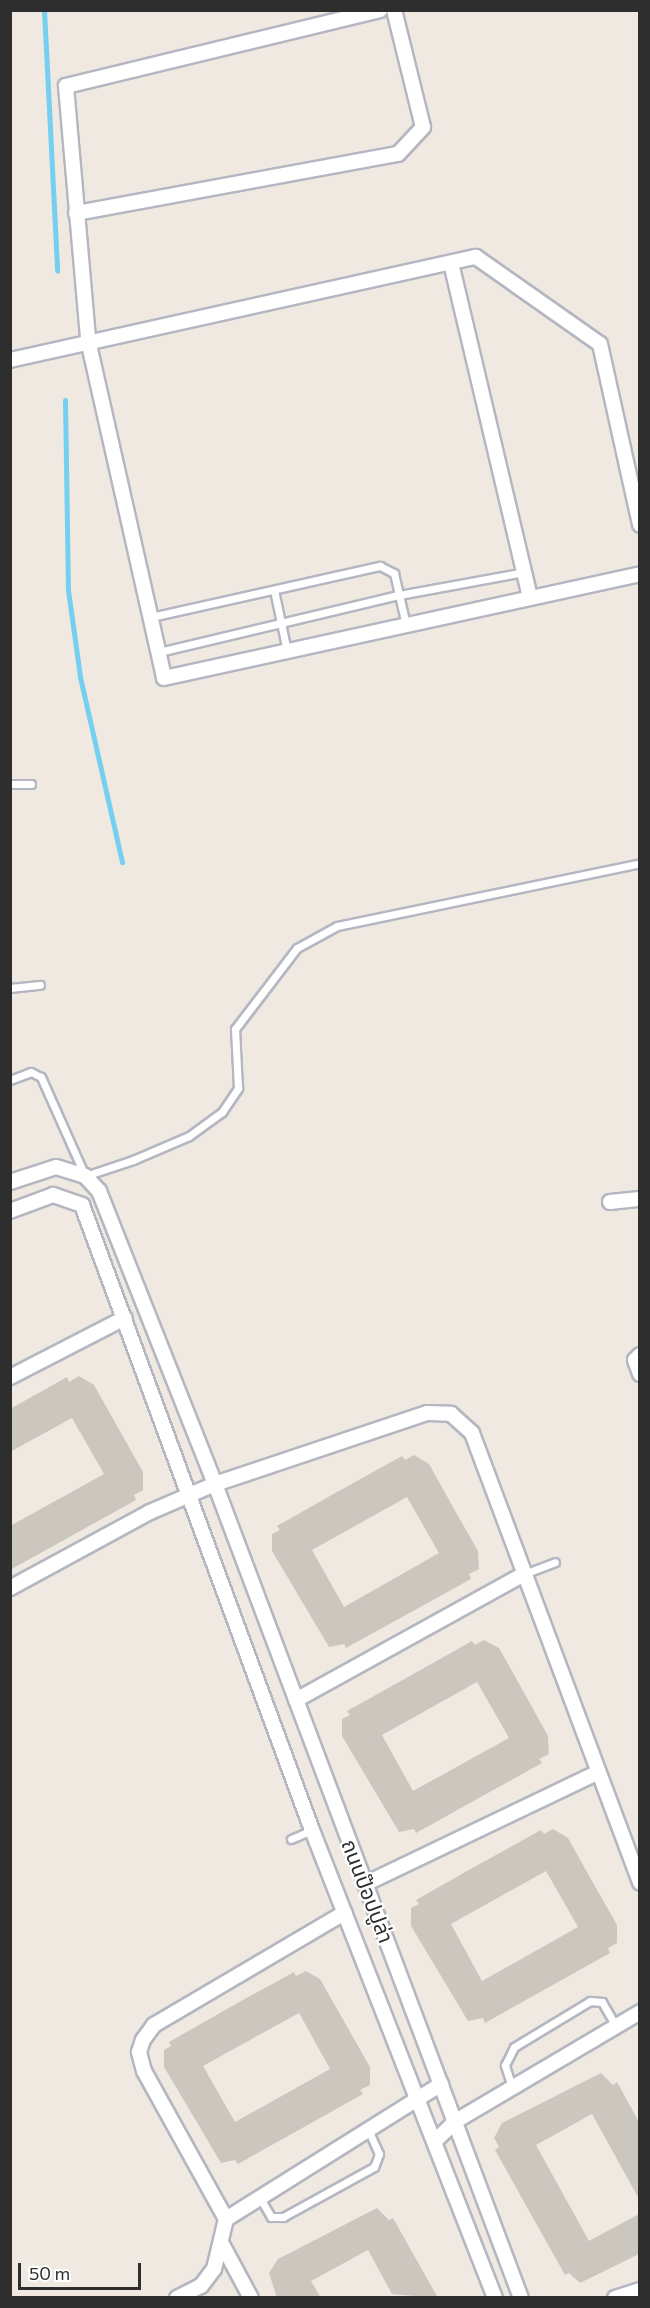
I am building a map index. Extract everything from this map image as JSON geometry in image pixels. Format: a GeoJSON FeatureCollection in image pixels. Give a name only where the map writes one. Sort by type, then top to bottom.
{"type":"FeatureCollection","features":[{"type":"Feature","properties":{"kind":"street"},"geometry":{"type":"LineString","coordinates":[[380,10],[66,86],[88,340],[164,678],[639,574]]}},
{"type":"Feature","properties":{"kind":"street"},"geometry":{"type":"LineString","coordinates":[[76,213],[398,154],[423,127],[394,10]]}},
{"type":"Feature","properties":{"kind":"street"},"geometry":{"type":"LineString","coordinates":[[10,360],[88,340],[476,257],[600,344],[639,525]]}},
{"type":"Feature","properties":{"kind":"street"},"geometry":{"type":"LineString","coordinates":[[451,263],[530,598]]}},
{"type":"Feature","properties":{"kind":"street"},"geometry":{"type":"LineString","coordinates":[[10,1182],[56,1167],[85,1176],[69,1197],[53,1195],[10,1211]]}},
{"type":"Feature","properties":{"kind":"street","name":"ถนนป๊อปปูล่า"},"geometry":{"type":"LineString","coordinates":[[85,1176],[99,1191],[215,1484],[521,2298]]}},
{"type":"Feature","properties":{"kind":"street","name":"ถนนป๊อปปูล่า"},"geometry":{"type":"LineString","coordinates":[[69,1197],[82,1205],[312,1830],[495,2298]]}},
{"type":"Feature","properties":{"kind":"street"},"geometry":{"type":"LineString","coordinates":[[610,1202],[639,1198]]}},
{"type":"Feature","properties":{"kind":"street"},"geometry":{"type":"LineString","coordinates":[[10,1377],[125,1318]]}},
{"type":"Feature","properties":{"kind":"street"},"geometry":{"type":"LineString","coordinates":[[639,1355],[635,1360],[639,1374]]}},
{"type":"Feature","properties":{"kind":"street"},"geometry":{"type":"LineString","coordinates":[[10,1588],[190,1494],[215,1484],[427,1413],[451,1414],[472,1433],[639,1883]]}},
{"type":"Feature","properties":{"kind":"street"},"geometry":{"type":"LineString","coordinates":[[296,1700],[524,1574]]}},
{"type":"Feature","properties":{"kind":"street"},"geometry":{"type":"LineString","coordinates":[[365,1884],[597,1773]]}},
{"type":"Feature","properties":{"kind":"street"},"geometry":{"type":"LineString","coordinates":[[177,2298],[201,2286],[223,2246],[226,2219],[144,2072],[139,2052],[143,2040],[154,2025],[344,1913]]}},
{"type":"Feature","properties":{"kind":"street"},"geometry":{"type":"LineString","coordinates":[[435,2141],[456,2121],[639,2012]]}},
{"type":"Feature","properties":{"kind":"street"},"geometry":{"type":"LineString","coordinates":[[226,2219],[441,2084]]}},
{"type":"Feature","properties":{"kind":"street"},"geometry":{"type":"LineString","coordinates":[[223,2246],[251,2298]]}},
{"type":"Feature","properties":{"kind":"street"},"geometry":{"type":"LineString","coordinates":[[615,2298],[639,2290]]}},
{"type":"Feature","properties":{"kind":"lane"},"geometry":{"type":"LineString","coordinates":[[151,617],[380,566],[394,573],[406,625]]}},
{"type":"Feature","properties":{"kind":"lane"},"geometry":{"type":"LineString","coordinates":[[159,652],[399,595],[524,572]]}},
{"type":"Feature","properties":{"kind":"lane"},"geometry":{"type":"LineString","coordinates":[[274,590],[287,651]]}},
{"type":"Feature","properties":{"kind":"lane"},"geometry":{"type":"LineString","coordinates":[[10,784],[31,784]]}},
{"type":"Feature","properties":{"kind":"lane"},"geometry":{"type":"LineString","coordinates":[[10,1080],[31,1072],[41,1077],[85,1176],[189,1136],[222,1112],[238,1088],[235,1029],[297,948],[337,926],[639,863]]}},
{"type":"Feature","properties":{"kind":"lane"},"geometry":{"type":"LineString","coordinates":[[10,988],[40,985]]}},
{"type":"Feature","properties":{"kind":"lane"},"geometry":{"type":"LineString","coordinates":[[524,1574],[555,1562]]}},
{"type":"Feature","properties":{"kind":"lane"},"geometry":{"type":"LineString","coordinates":[[291,1839],[312,1830]]}},
{"type":"Feature","properties":{"kind":"lane"},"geometry":{"type":"LineString","coordinates":[[512,2087],[505,2065],[514,2047],[590,2001],[602,2002],[616,2026]]}},
{"type":"Feature","properties":{"kind":"lane"},"geometry":{"type":"LineString","coordinates":[[260,2197],[265,2212],[276,2219],[374,2167],[379,2154],[368,2129]]}},
{"type":"Feature","properties":{"kind":"building"},"geometry":{"type":"Polygon","coordinates":[[[79,1376],[94,1385],[143,1472],[143,1490],[134,1495],[136,1500],[10,1570],[10,1526],[104,1474],[72,1418],[10,1452],[10,1409],[67,1377],[69,1382],[79,1376]]]}},
{"type":"Feature","properties":{"kind":"building"},"geometry":{"type":"Polygon","coordinates":[[[414,1455],[429,1464],[478,1551],[479,1569],[469,1574],[471,1579],[346,1648],[344,1644],[329,1647],[272,1551],[272,1534],[280,1530],[277,1526],[337,1492],[402,1456],[405,1460],[414,1455]],[[407,1497],[312,1550],[344,1607],[439,1553],[407,1497]]]}},
{"type":"Feature","properties":{"kind":"building"},"geometry":{"type":"Polygon","coordinates":[[[484,1640],[499,1648],[548,1736],[549,1754],[539,1759],[542,1763],[416,1833],[414,1829],[399,1832],[342,1736],[342,1719],[350,1715],[347,1711],[472,1641],[475,1645],[484,1640]],[[477,1682],[382,1735],[413,1791],[509,1738],[477,1682]]]}},
{"type":"Feature","properties":{"kind":"building"},"geometry":{"type":"Polygon","coordinates":[[[553,1829],[568,1838],[617,1925],[617,1943],[608,1948],[610,1953],[485,2023],[483,2018],[468,2021],[411,1926],[411,1908],[419,1904],[416,1900],[476,1866],[541,1830],[544,1834],[553,1829]],[[546,1871],[451,1924],[482,1981],[578,1927],[546,1871]]]}},
{"type":"Feature","properties":{"kind":"building"},"geometry":{"type":"Polygon","coordinates":[[[306,1971],[320,1979],[370,2067],[370,2085],[360,2090],[363,2094],[238,2164],[235,2160],[221,2163],[164,2067],[164,2050],[171,2046],[169,2042],[241,2001],[294,1972],[296,1976],[306,1971]],[[299,2013],[203,2066],[235,2122],[330,2069],[299,2013]]]}},
{"type":"Feature","properties":{"kind":"building"},"geometry":{"type":"Polygon","coordinates":[[[601,2073],[613,2085],[617,2082],[639,2122],[639,2199],[592,2114],[536,2145],[589,2241],[639,2214],[639,2254],[580,2283],[569,2273],[565,2275],[495,2150],[499,2147],[494,2138],[502,2123],[601,2073]]]}},
{"type":"Feature","properties":{"kind":"building"},"geometry":{"type":"Polygon","coordinates":[[[377,2208],[389,2220],[393,2218],[438,2298],[392,2294],[368,2250],[311,2281],[321,2298],[277,2298],[269,2273],[278,2259],[377,2208]]]}},
{"type":"Feature","properties":{"kind":"waterway"},"geometry":{"type":"LineString","coordinates":[[44,10],[57,271]]}},
{"type":"Feature","properties":{"kind":"waterway"},"geometry":{"type":"LineString","coordinates":[[65,400],[68,590],[80,677],[122,862]]}}]}
